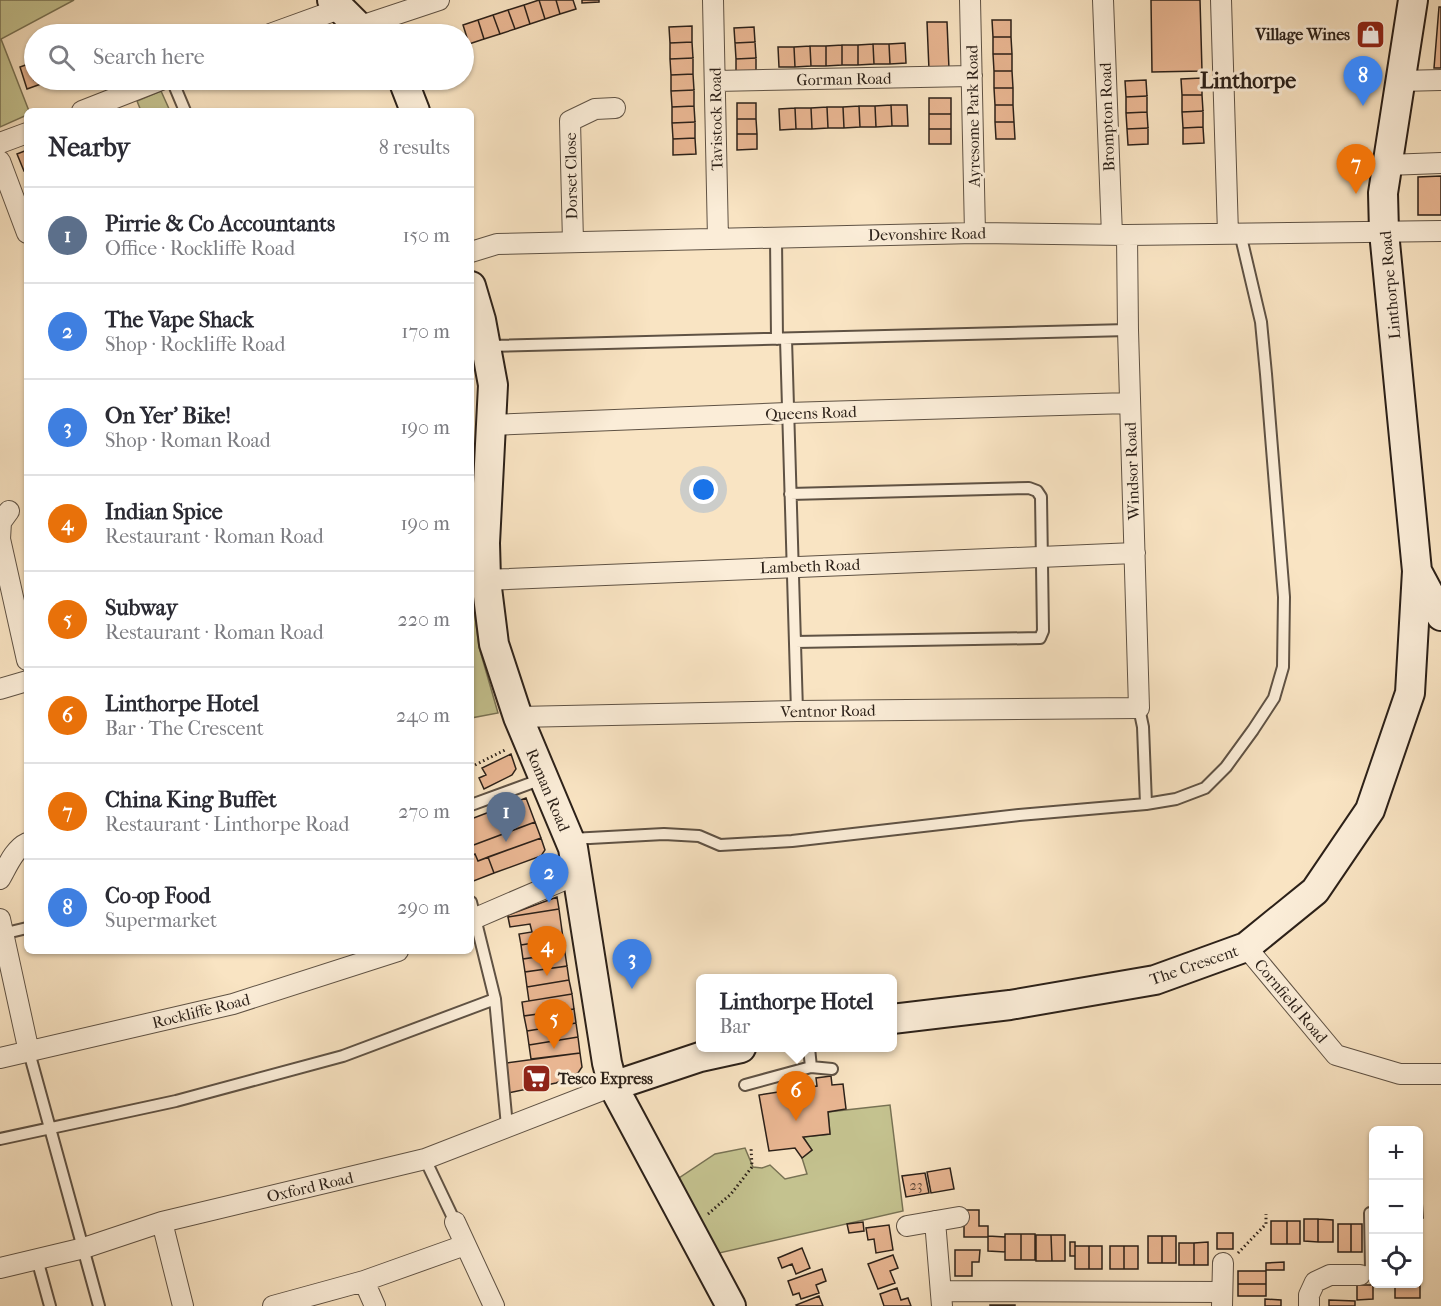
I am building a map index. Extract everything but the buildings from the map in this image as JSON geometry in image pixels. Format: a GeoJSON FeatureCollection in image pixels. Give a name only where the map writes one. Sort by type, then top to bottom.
{"type":"FeatureCollection","features":[{"type":"Feature","properties":{"kind":"street"},"geometry":{"type":"LineString","coordinates":[[316,24],[439,0]]}},
{"type":"Feature","properties":{"kind":"street","name":"Tavistock Road"},"geometry":{"type":"LineString","coordinates":[[713,0],[718,239]]}},
{"type":"Feature","properties":{"kind":"street","name":"Ayresome Park Road"},"geometry":{"type":"LineString","coordinates":[[970,0],[975,232]]}},
{"type":"Feature","properties":{"kind":"street","name":"Brompton Road"},"geometry":{"type":"LineString","coordinates":[[1103,0],[1119,235]]}},
{"type":"Feature","properties":{"kind":"street"},"geometry":{"type":"LineString","coordinates":[[1221,0],[1234,234]]}},
{"type":"Feature","properties":{"kind":"street","name":"Linthorpe Road"},"geometry":{"type":"LineString","coordinates":[[1413,0],[1383,193],[1384,232],[1417,571]]}},
{"type":"Feature","properties":{"kind":"street","name":"Gorman Road"},"geometry":{"type":"LineString","coordinates":[[715,81],[972,76]]}},
{"type":"Feature","properties":{"kind":"street"},"geometry":{"type":"LineString","coordinates":[[1401,81],[1441,80]]}},
{"type":"Feature","properties":{"kind":"street"},"geometry":{"type":"LineString","coordinates":[[90,108],[136,90]]}},
{"type":"Feature","properties":{"kind":"street"},"geometry":{"type":"LineString","coordinates":[[407,90],[414,108]]}},
{"type":"Feature","properties":{"kind":"street","name":"Dorset Close"},"geometry":{"type":"LineString","coordinates":[[573,243],[570,121],[595,109],[615,108]]}},
{"type":"Feature","properties":{"kind":"street"},"geometry":{"type":"LineString","coordinates":[[0,143],[24,134]]}},
{"type":"Feature","properties":{"kind":"street"},"geometry":{"type":"LineString","coordinates":[[0,161],[24,225]]}},
{"type":"Feature","properties":{"kind":"street"},"geometry":{"type":"LineString","coordinates":[[1387,165],[1441,163]]}},
{"type":"Feature","properties":{"kind":"street","name":"Devonshire Road"},"geometry":{"type":"LineString","coordinates":[[474,251],[497,244],[975,232],[1119,235],[1441,231]]}},
{"type":"Feature","properties":{"kind":"street","name":"Windsor Road"},"geometry":{"type":"LineString","coordinates":[[1119,235],[1128,330],[1139,708]]}},
{"type":"Feature","properties":{"kind":"street","name":"Roman Road"},"geometry":{"type":"LineString","coordinates":[[474,295],[482,320],[493,385],[485,543],[486,580],[494,644],[518,717],[569,839],[578,874],[607,1063],[613,1086],[731,1306]]}},
{"type":"Feature","properties":{"kind":"street","name":"Queens Road"},"geometry":{"type":"LineString","coordinates":[[492,425],[787,413],[1130,403]]}},
{"type":"Feature","properties":{"kind":"street"},"geometry":{"type":"LineString","coordinates":[[12,509],[1,522],[0,539],[24,647]]}},
{"type":"Feature","properties":{"kind":"street","name":"Lambeth Road"},"geometry":{"type":"LineString","coordinates":[[486,580],[1135,553]]}},
{"type":"Feature","properties":{"kind":"street"},"geometry":{"type":"LineString","coordinates":[[1417,571],[1441,616]]}},
{"type":"Feature","properties":{"kind":"street","name":"The Crescent"},"geometry":{"type":"LineString","coordinates":[[897,1018],[1010,1005],[1155,980],[1246,947],[1315,891],[1370,810],[1410,693],[1417,571]]}},
{"type":"Feature","properties":{"kind":"street"},"geometry":{"type":"LineString","coordinates":[[0,688],[24,682]]}},
{"type":"Feature","properties":{"kind":"street","name":"Ventnor Road"},"geometry":{"type":"LineString","coordinates":[[518,717],[797,711],[1139,708]]}},
{"type":"Feature","properties":{"kind":"street"},"geometry":{"type":"LineString","coordinates":[[0,879],[12,858],[24,844]]}},
{"type":"Feature","properties":{"kind":"street"},"geometry":{"type":"LineString","coordinates":[[474,913],[578,874]]}},
{"type":"Feature","properties":{"kind":"street"},"geometry":{"type":"LineString","coordinates":[[1,927],[4,964],[29,1052]]}},
{"type":"Feature","properties":{"kind":"street","name":"Cornfield Road"},"geometry":{"type":"LineString","coordinates":[[1246,947],[1336,1055],[1400,1074],[1441,1074]]}},
{"type":"Feature","properties":{"kind":"street","name":"Rockliffe Road"},"geometry":{"type":"LineString","coordinates":[[0,1058],[233,1004],[389,954]]}},
{"type":"Feature","properties":{"kind":"street"},"geometry":{"type":"LineString","coordinates":[[613,1086],[720,1052]]}},
{"type":"Feature","properties":{"kind":"street","name":"Oxford Road"},"geometry":{"type":"LineString","coordinates":[[0,1268],[84,1248],[162,1222],[425,1159],[613,1086]]}},
{"type":"Feature","properties":{"kind":"street"},"geometry":{"type":"LineString","coordinates":[[907,1226],[959,1217]]}},
{"type":"Feature","properties":{"kind":"street"},"geometry":{"type":"LineString","coordinates":[[935,1221],[942,1298],[1222,1299],[1223,1263]]}},
{"type":"Feature","properties":{"kind":"street"},"geometry":{"type":"LineString","coordinates":[[162,1222],[183,1306]]}},
{"type":"Feature","properties":{"kind":"street"},"geometry":{"type":"LineString","coordinates":[[455,1222],[494,1306]]}},
{"type":"Feature","properties":{"kind":"street"},"geometry":{"type":"LineString","coordinates":[[273,1306],[364,1281],[465,1245]]}},
{"type":"Feature","properties":{"kind":"street"},"geometry":{"type":"LineString","coordinates":[[1309,1306],[1309,1295],[1315,1282],[1330,1275],[1360,1275]]}},
{"type":"Feature","properties":{"kind":"street"},"geometry":{"type":"LineString","coordinates":[[364,1281],[375,1306]]}},
{"type":"Feature","properties":{"kind":"lane"},"geometry":{"type":"LineString","coordinates":[[176,90],[184,108]]}},
{"type":"Feature","properties":{"kind":"lane"},"geometry":{"type":"LineString","coordinates":[[569,839],[664,834],[699,836],[720,845],[792,841],[1019,815],[1146,804],[1176,799],[1205,788],[1226,767],[1259,722],[1274,698],[1283,667],[1284,597],[1261,322],[1245,260],[1234,234]]}},
{"type":"Feature","properties":{"kind":"lane"},"geometry":{"type":"LineString","coordinates":[[776,237],[787,413],[797,711]]}},
{"type":"Feature","properties":{"kind":"lane"},"geometry":{"type":"LineString","coordinates":[[486,346],[1128,330]]}},
{"type":"Feature","properties":{"kind":"lane"},"geometry":{"type":"LineString","coordinates":[[790,494],[1029,488],[1038,491],[1041,497],[1043,631],[1040,638],[795,642]]}},
{"type":"Feature","properties":{"kind":"lane"},"geometry":{"type":"LineString","coordinates":[[1139,708],[1143,727],[1146,804]]}},
{"type":"Feature","properties":{"kind":"lane"},"geometry":{"type":"LineString","coordinates":[[474,804],[542,779]]}},
{"type":"Feature","properties":{"kind":"lane"},"geometry":{"type":"LineString","coordinates":[[474,917],[495,999],[507,1126]]}},
{"type":"Feature","properties":{"kind":"lane"},"geometry":{"type":"LineString","coordinates":[[1,927],[24,928]]}},
{"type":"Feature","properties":{"kind":"lane"},"geometry":{"type":"LineString","coordinates":[[0,1139],[176,1101],[343,1056],[495,999]]}},
{"type":"Feature","properties":{"kind":"lane"},"geometry":{"type":"LineString","coordinates":[[29,1052],[99,1306]]}},
{"type":"Feature","properties":{"kind":"lane"},"geometry":{"type":"LineString","coordinates":[[809,1052],[812,1067]]}},
{"type":"Feature","properties":{"kind":"lane"},"geometry":{"type":"LineString","coordinates":[[745,1085],[812,1067],[832,1069]]}},
{"type":"Feature","properties":{"kind":"lane"},"geometry":{"type":"LineString","coordinates":[[425,1159],[455,1222]]}},
{"type":"Feature","properties":{"kind":"lane"},"geometry":{"type":"LineString","coordinates":[[1360,1275],[1371,1269],[1370,1234]]}},
{"type":"Feature","properties":{"kind":"lane"},"geometry":{"type":"LineString","coordinates":[[37,1259],[50,1306]]}},
{"type":"Feature","properties":{"kind":"path"},"geometry":{"type":"LineString","coordinates":[[474,766],[509,748]]}},
{"type":"Feature","properties":{"kind":"path"},"geometry":{"type":"LineString","coordinates":[[706,1216],[731,1194],[752,1167],[751,1147]]}},
{"type":"Feature","properties":{"kind":"path"},"geometry":{"type":"LineString","coordinates":[[1223,1263],[1228,1263],[1266,1224],[1266,1214]]}},
{"type":"Feature","properties":{"kind":"shaded area"},"geometry":{"type":"Polygon","coordinates":[[[0,0],[74,0],[29,24],[24,24],[24,27],[1,39],[28,108],[24,108],[24,116],[0,127],[0,0]]]}},
{"type":"Feature","properties":{"kind":"shaded area"},"geometry":{"type":"Polygon","coordinates":[[[161,91],[169,108],[140,108],[137,101],[161,91]]]}},
{"type":"Feature","properties":{"kind":"shaded area"},"geometry":{"type":"Polygon","coordinates":[[[474,609],[479,647],[498,713],[474,717],[474,609]]]}},
{"type":"Feature","properties":{"kind":"shaded area"},"geometry":{"type":"Polygon","coordinates":[[[890,1105],[903,1211],[715,1254],[673,1182],[715,1154],[745,1148],[753,1167],[762,1168],[770,1165],[785,1179],[807,1174],[802,1158],[812,1150],[803,1137],[830,1134],[828,1112],[890,1105]]]}},
{"type":"Feature","properties":{"kind":"place","name":"Village Wines"},"geometry":{"type":"Point","coordinates":[1371,34]}},
{"type":"Feature","properties":{"kind":"place","name":"Co-op Food"},"geometry":{"type":"Point","coordinates":[1363,106]}},
{"type":"Feature","properties":{"kind":"place","name":"China King Buffet"},"geometry":{"type":"Point","coordinates":[1356,194]}},
{"type":"Feature","properties":{"kind":"place","name":"Pirrie & Co Accountants"},"geometry":{"type":"Point","coordinates":[506,842]}},
{"type":"Feature","properties":{"kind":"place","name":"The Vape Shack"},"geometry":{"type":"Point","coordinates":[549,903]}},
{"type":"Feature","properties":{"kind":"place","name":"Indian Spice"},"geometry":{"type":"Point","coordinates":[547,976]}},
{"type":"Feature","properties":{"kind":"place","name":"On Yer' Bike!"},"geometry":{"type":"Point","coordinates":[632,989]}},
{"type":"Feature","properties":{"kind":"place","name":"Subway"},"geometry":{"type":"Point","coordinates":[554,1049]}},
{"type":"Feature","properties":{"kind":"place","name":"Tesco Express"},"geometry":{"type":"Point","coordinates":[537,1078]}},
{"type":"Feature","properties":{"kind":"place","name":"Linthorpe Hotel"},"geometry":{"type":"Point","coordinates":[796,1121]}},
{"type":"Feature","properties":{"kind":"district","name":"Linthorpe"},"geometry":{"type":"Point","coordinates":[1248,81]}}]}
